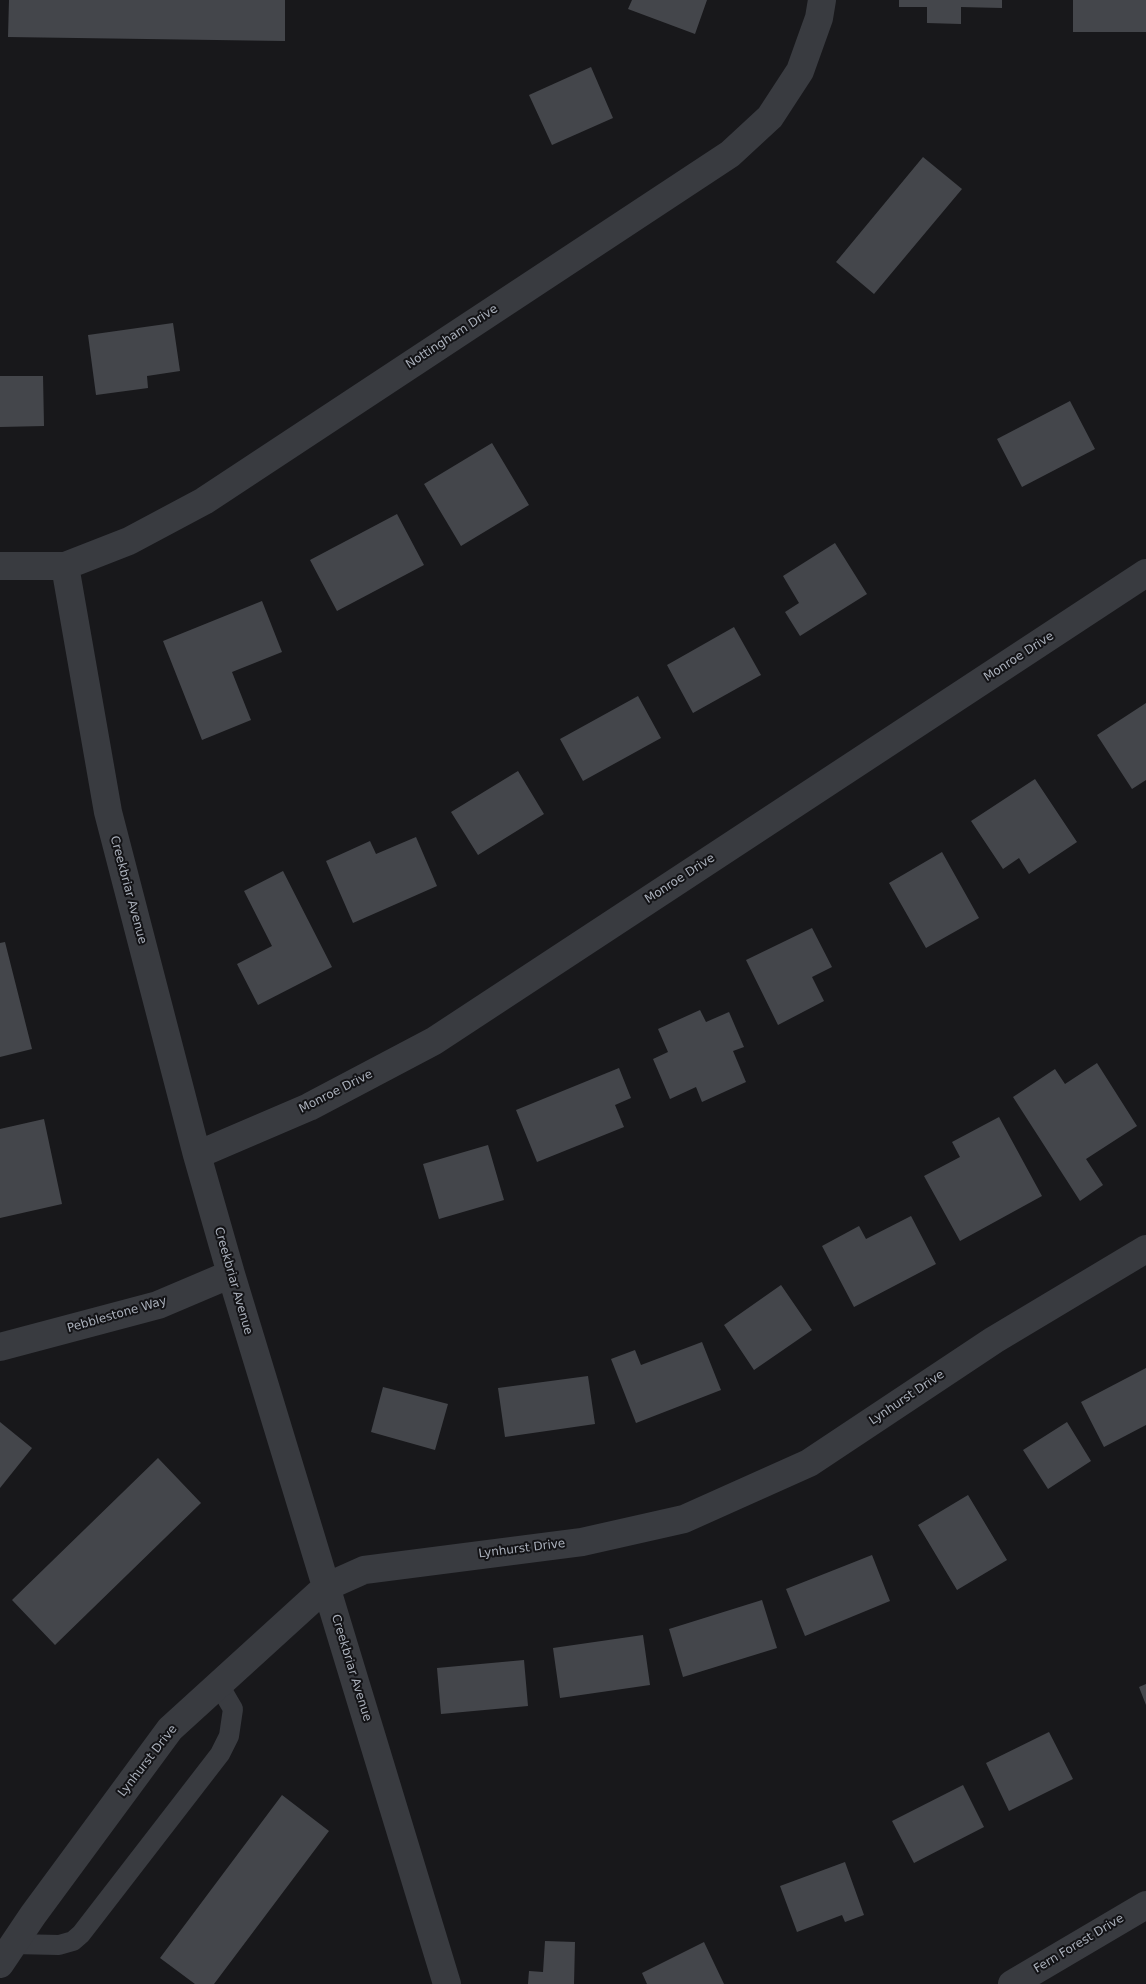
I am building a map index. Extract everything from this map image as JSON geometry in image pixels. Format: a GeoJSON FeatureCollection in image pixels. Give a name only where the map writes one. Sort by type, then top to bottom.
{"type":"FeatureCollection","features":[{"type":"Feature","properties":{"kind":"street","name":"Nottingham Drive"},"geometry":{"type":"LineString","coordinates":[[0,566],[65,566],[129,541],[204,501],[730,154],[770,117],[800,71],[819,18],[822,0]]}},
{"type":"Feature","properties":{"kind":"street","name":"Creekbriar Avenue"},"geometry":{"type":"LineString","coordinates":[[65,566],[108,812],[197,1155],[231,1274],[447,1984]]}},
{"type":"Feature","properties":{"kind":"street","name":"Monroe Drive"},"geometry":{"type":"LineString","coordinates":[[197,1155],[309,1106],[434,1041],[1146,573]]}},
{"type":"Feature","properties":{"kind":"street","name":"Lynhurst Drive"},"geometry":{"type":"LineString","coordinates":[[7,1954],[33,1915],[170,1729],[326,1587],[364,1570],[582,1542],[684,1519],[809,1463],[994,1340],[1146,1249]]}},
{"type":"Feature","properties":{"kind":"street","name":"Pebblestone Way"},"geometry":{"type":"LineString","coordinates":[[0,1347],[158,1305],[231,1274]]}},
{"type":"Feature","properties":{"kind":"street","name":"Fern Forest Drive"},"geometry":{"type":"LineString","coordinates":[[1012,1984],[1146,1905]]}},
{"type":"Feature","properties":{"kind":"lane"},"geometry":{"type":"LineString","coordinates":[[7,1954],[59,1945],[73,1941],[81,1934],[225,1745],[229,1736],[233,1709],[219,1684]]}},
{"type":"Feature","properties":{"kind":"building"},"geometry":{"type":"Polygon","coordinates":[[[9,0],[285,0],[285,41],[8,37],[9,0]]]}},
{"type":"Feature","properties":{"kind":"building"},"geometry":{"type":"Polygon","coordinates":[[[632,0],[707,0],[695,34],[628,9],[632,0]]]}},
{"type":"Feature","properties":{"kind":"building"},"geometry":{"type":"Polygon","coordinates":[[[899,0],[1002,0],[1002,8],[961,7],[961,24],[927,23],[927,7],[899,7],[899,0]]]}},
{"type":"Feature","properties":{"kind":"building"},"geometry":{"type":"Polygon","coordinates":[[[1073,0],[1146,0],[1146,32],[1073,32],[1073,0]]]}},
{"type":"Feature","properties":{"kind":"building"},"geometry":{"type":"Polygon","coordinates":[[[591,67],[613,118],[552,145],[529,95],[591,67]]]}},
{"type":"Feature","properties":{"kind":"building"},"geometry":{"type":"Polygon","coordinates":[[[923,157],[962,189],[874,294],[836,262],[923,157]]]}},
{"type":"Feature","properties":{"kind":"building"},"geometry":{"type":"Polygon","coordinates":[[[173,323],[180,371],[147,376],[148,388],[96,395],[88,335],[173,323]]]}},
{"type":"Feature","properties":{"kind":"building"},"geometry":{"type":"Polygon","coordinates":[[[0,376],[43,376],[44,426],[0,427],[0,376]]]}},
{"type":"Feature","properties":{"kind":"building"},"geometry":{"type":"Polygon","coordinates":[[[1070,401],[1095,449],[1022,487],[997,439],[1070,401]]]}},
{"type":"Feature","properties":{"kind":"building"},"geometry":{"type":"Polygon","coordinates":[[[492,443],[529,505],[461,546],[424,484],[492,443]]]}},
{"type":"Feature","properties":{"kind":"building"},"geometry":{"type":"Polygon","coordinates":[[[397,514],[424,565],[337,611],[310,560],[397,514]]]}},
{"type":"Feature","properties":{"kind":"building"},"geometry":{"type":"Polygon","coordinates":[[[835,543],[867,594],[800,636],[785,612],[799,603],[783,576],[835,543]]]}},
{"type":"Feature","properties":{"kind":"building"},"geometry":{"type":"Polygon","coordinates":[[[262,601],[282,652],[232,672],[251,720],[202,740],[163,641],[262,601]]]}},
{"type":"Feature","properties":{"kind":"building"},"geometry":{"type":"Polygon","coordinates":[[[734,627],[761,675],[693,713],[667,665],[734,627]]]}},
{"type":"Feature","properties":{"kind":"building"},"geometry":{"type":"Polygon","coordinates":[[[638,696],[661,738],[583,781],[560,739],[638,696]]]}},
{"type":"Feature","properties":{"kind":"building"},"geometry":{"type":"Polygon","coordinates":[[[1146,703],[1146,780],[1132,789],[1097,735],[1146,703]]]}},
{"type":"Feature","properties":{"kind":"building"},"geometry":{"type":"Polygon","coordinates":[[[518,771],[544,814],[478,855],[451,812],[518,771]]]}},
{"type":"Feature","properties":{"kind":"building"},"geometry":{"type":"Polygon","coordinates":[[[1035,779],[1077,842],[1029,874],[1019,858],[1003,869],[971,821],[1035,779]]]}},
{"type":"Feature","properties":{"kind":"building"},"geometry":{"type":"Polygon","coordinates":[[[416,837],[437,886],[353,923],[326,861],[370,841],[376,854],[416,837]]]}},
{"type":"Feature","properties":{"kind":"building"},"geometry":{"type":"Polygon","coordinates":[[[942,852],[979,918],[926,948],[889,883],[942,852]]]}},
{"type":"Feature","properties":{"kind":"building"},"geometry":{"type":"Polygon","coordinates":[[[283,871],[332,967],[258,1005],[237,964],[272,946],[244,891],[283,871]]]}},
{"type":"Feature","properties":{"kind":"building"},"geometry":{"type":"Polygon","coordinates":[[[812,928],[832,967],[812,977],[824,1001],[778,1025],[746,960],[812,928]]]}},
{"type":"Feature","properties":{"kind":"building"},"geometry":{"type":"Polygon","coordinates":[[[5,942],[32,1049],[0,1057],[0,943],[5,942]]]}},
{"type":"Feature","properties":{"kind":"building"},"geometry":{"type":"Polygon","coordinates":[[[700,1010],[706,1022],[729,1012],[744,1047],[733,1051],[746,1082],[702,1102],[696,1087],[670,1099],[653,1059],[668,1052],[658,1029],[700,1010]]]}},
{"type":"Feature","properties":{"kind":"building"},"geometry":{"type":"Polygon","coordinates":[[[1097,1063],[1137,1126],[1086,1159],[1103,1185],[1080,1201],[1013,1097],[1055,1069],[1065,1084],[1097,1063]]]}},
{"type":"Feature","properties":{"kind":"building"},"geometry":{"type":"Polygon","coordinates":[[[619,1068],[631,1098],[615,1105],[624,1127],[537,1162],[516,1110],[619,1068]]]}},
{"type":"Feature","properties":{"kind":"building"},"geometry":{"type":"Polygon","coordinates":[[[999,1117],[1042,1196],[960,1241],[924,1176],[960,1157],[952,1142],[999,1117]]]}},
{"type":"Feature","properties":{"kind":"building"},"geometry":{"type":"Polygon","coordinates":[[[44,1119],[62,1204],[0,1218],[0,1129],[44,1119]]]}},
{"type":"Feature","properties":{"kind":"building"},"geometry":{"type":"Polygon","coordinates":[[[488,1145],[504,1200],[439,1219],[423,1164],[488,1145]]]}},
{"type":"Feature","properties":{"kind":"building"},"geometry":{"type":"Polygon","coordinates":[[[911,1216],[936,1264],[854,1307],[822,1246],[859,1226],[866,1239],[911,1216]]]}},
{"type":"Feature","properties":{"kind":"building"},"geometry":{"type":"Polygon","coordinates":[[[781,1285],[812,1330],[754,1370],[724,1325],[781,1285]]]}},
{"type":"Feature","properties":{"kind":"building"},"geometry":{"type":"Polygon","coordinates":[[[702,1342],[721,1390],[636,1423],[611,1359],[635,1350],[641,1365],[702,1342]]]}},
{"type":"Feature","properties":{"kind":"building"},"geometry":{"type":"Polygon","coordinates":[[[1146,1368],[1146,1425],[1104,1447],[1081,1402],[1146,1368]]]}},
{"type":"Feature","properties":{"kind":"building"},"geometry":{"type":"Polygon","coordinates":[[[588,1376],[595,1424],[505,1437],[498,1388],[588,1376]]]}},
{"type":"Feature","properties":{"kind":"building"},"geometry":{"type":"Polygon","coordinates":[[[383,1387],[448,1404],[435,1450],[371,1432],[383,1387]]]}},
{"type":"Feature","properties":{"kind":"building"},"geometry":{"type":"Polygon","coordinates":[[[0,1422],[32,1448],[0,1488],[0,1422]]]}},
{"type":"Feature","properties":{"kind":"building"},"geometry":{"type":"Polygon","coordinates":[[[1067,1422],[1091,1461],[1048,1489],[1023,1450],[1067,1422]]]}},
{"type":"Feature","properties":{"kind":"building"},"geometry":{"type":"Polygon","coordinates":[[[158,1458],[201,1503],[55,1645],[12,1600],[158,1458]]]}},
{"type":"Feature","properties":{"kind":"building"},"geometry":{"type":"Polygon","coordinates":[[[968,1495],[1007,1560],[957,1590],[918,1525],[968,1495]]]}},
{"type":"Feature","properties":{"kind":"building"},"geometry":{"type":"Polygon","coordinates":[[[872,1555],[890,1601],[805,1636],[786,1589],[872,1555]]]}},
{"type":"Feature","properties":{"kind":"building"},"geometry":{"type":"Polygon","coordinates":[[[762,1600],[777,1648],[683,1677],[669,1629],[762,1600]]]}},
{"type":"Feature","properties":{"kind":"building"},"geometry":{"type":"Polygon","coordinates":[[[643,1635],[650,1685],[560,1698],[553,1648],[643,1635]]]}},
{"type":"Feature","properties":{"kind":"building"},"geometry":{"type":"Polygon","coordinates":[[[524,1660],[528,1706],[441,1714],[437,1668],[524,1660]]]}},
{"type":"Feature","properties":{"kind":"building"},"geometry":{"type":"Polygon","coordinates":[[[1146,1684],[1146,1705],[1139,1687],[1146,1684]]]}},
{"type":"Feature","properties":{"kind":"building"},"geometry":{"type":"Polygon","coordinates":[[[1049,1732],[1073,1779],[1009,1811],[986,1763],[1049,1732]]]}},
{"type":"Feature","properties":{"kind":"building"},"geometry":{"type":"Polygon","coordinates":[[[963,1785],[984,1827],[914,1863],[892,1821],[963,1785]]]}},
{"type":"Feature","properties":{"kind":"building"},"geometry":{"type":"Polygon","coordinates":[[[282,1795],[329,1831],[214,1984],[195,1984],[160,1958],[282,1795]]]}},
{"type":"Feature","properties":{"kind":"building"},"geometry":{"type":"Polygon","coordinates":[[[845,1862],[864,1915],[845,1922],[842,1915],[797,1932],[780,1886],[845,1862]]]}},
{"type":"Feature","properties":{"kind":"building"},"geometry":{"type":"Polygon","coordinates":[[[545,1941],[575,1942],[574,1984],[528,1984],[529,1971],[543,1972],[545,1941]]]}},
{"type":"Feature","properties":{"kind":"building"},"geometry":{"type":"Polygon","coordinates":[[[704,1942],[724,1984],[647,1984],[642,1973],[704,1942]]]}}]}
